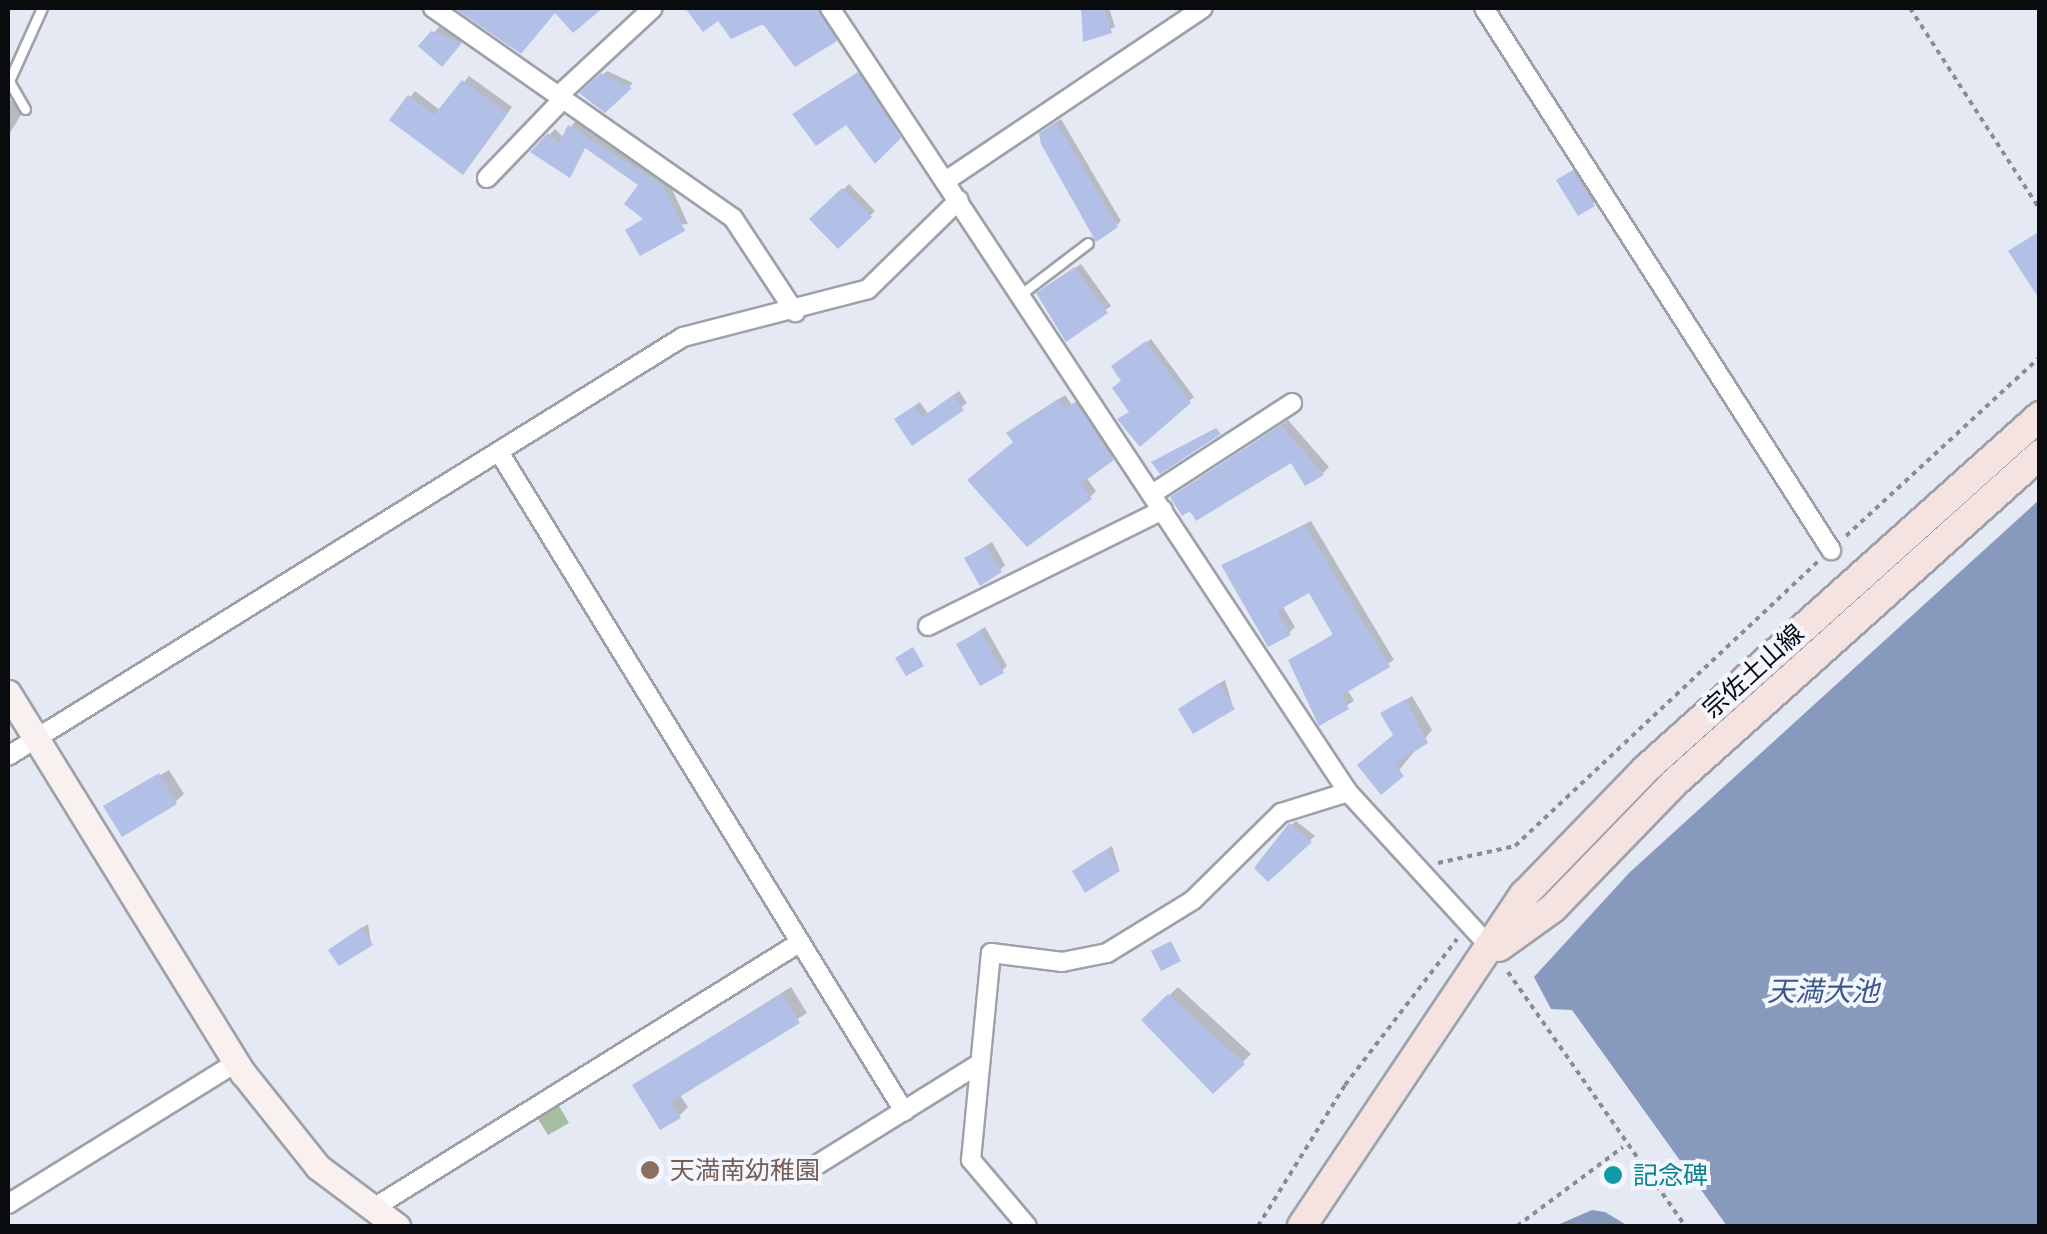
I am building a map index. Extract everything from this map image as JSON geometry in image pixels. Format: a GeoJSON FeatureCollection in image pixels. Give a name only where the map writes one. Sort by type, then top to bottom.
{"type":"FeatureCollection","features":[{"type":"Feature","properties":{"kind":"main road","name":"宗佐土山線"},"geometry":{"type":"LineString","coordinates":[[1302,1226],[1494,950],[1524,895],[1646,769],[2040,416]]}},
{"type":"Feature","properties":{"kind":"main road","name":"宗佐土山線"},"geometry":{"type":"LineString","coordinates":[[1494,950],[1554,908],[1675,782],[2040,454]]}},
{"type":"Feature","properties":{"kind":"street"},"geometry":{"type":"LineString","coordinates":[[433,8],[733,218],[796,312]]}},
{"type":"Feature","properties":{"kind":"street"},"geometry":{"type":"LineString","coordinates":[[487,178],[560,98],[653,8]]}},
{"type":"Feature","properties":{"kind":"street"},"geometry":{"type":"LineString","coordinates":[[830,8],[1348,792],[1427,872],[1494,950]]}},
{"type":"Feature","properties":{"kind":"street"},"geometry":{"type":"LineString","coordinates":[[947,180],[1203,8]]}},
{"type":"Feature","properties":{"kind":"street"},"geometry":{"type":"LineString","coordinates":[[1484,8],[1831,550]]}},
{"type":"Feature","properties":{"kind":"street"},"geometry":{"type":"LineString","coordinates":[[8,756],[684,337],[796,312],[868,289],[959,200]]}},
{"type":"Feature","properties":{"kind":"street"},"geometry":{"type":"LineString","coordinates":[[1152,494],[1292,403]]}},
{"type":"Feature","properties":{"kind":"street"},"geometry":{"type":"LineString","coordinates":[[499,452],[904,1111]]}},
{"type":"Feature","properties":{"kind":"street"},"geometry":{"type":"LineString","coordinates":[[928,626],[1163,510]]}},
{"type":"Feature","properties":{"kind":"street"},"geometry":{"type":"LineString","coordinates":[[8,693],[237,1062],[318,1167],[397,1226]]}},
{"type":"Feature","properties":{"kind":"street"},"geometry":{"type":"LineString","coordinates":[[1027,1226],[971,1160],[991,953],[1062,962],[1107,953],[1193,900],[1281,813],[1348,792]]}},
{"type":"Feature","properties":{"kind":"street"},"geometry":{"type":"LineString","coordinates":[[372,1209],[798,944]]}},
{"type":"Feature","properties":{"kind":"street"},"geometry":{"type":"LineString","coordinates":[[8,1204],[237,1062]]}},
{"type":"Feature","properties":{"kind":"street"},"geometry":{"type":"LineString","coordinates":[[815,1166],[979,1064]]}},
{"type":"Feature","properties":{"kind":"lane"},"geometry":{"type":"LineString","coordinates":[[25,109],[9,82],[42,8]]}},
{"type":"Feature","properties":{"kind":"lane"},"geometry":{"type":"LineString","coordinates":[[1021,294],[1088,243]]}},
{"type":"Feature","properties":{"kind":"path"},"geometry":{"type":"LineString","coordinates":[[1910,8],[2040,210]]}},
{"type":"Feature","properties":{"kind":"path"},"geometry":{"type":"LineString","coordinates":[[1427,872],[1450,854],[1515,846],[2040,358]]}},
{"type":"Feature","properties":{"kind":"path"},"geometry":{"type":"LineString","coordinates":[[1258,1226],[1345,1085],[1457,938]]}},
{"type":"Feature","properties":{"kind":"path"},"geometry":{"type":"LineString","coordinates":[[1494,950],[1623,1147],[1685,1226]]}},
{"type":"Feature","properties":{"kind":"path"},"geometry":{"type":"LineString","coordinates":[[1517,1226],[1623,1147]]}},
{"type":"Feature","properties":{"kind":"green space"},"geometry":{"type":"Polygon","coordinates":[[[556,1101],[569,1123],[548,1135],[535,1114],[556,1101]]]}},
{"type":"Feature","properties":{"kind":"water","name":"天満大池"},"geometry":{"type":"Polygon","coordinates":[[[2039,500],[2039,1226],[1727,1226],[1572,1010],[1551,1009],[1534,977],[1629,873],[2039,500]]]}},
{"type":"Feature","properties":{"kind":"water"},"geometry":{"type":"Polygon","coordinates":[[[1592,1210],[1605,1212],[1628,1226],[1555,1226],[1592,1210]]]}},
{"type":"Feature","properties":{"kind":"building"},"geometry":{"type":"Polygon","coordinates":[[[454,8],[603,8],[573,33],[555,13],[521,54],[454,8]]]}},
{"type":"Feature","properties":{"kind":"building"},"geometry":{"type":"Polygon","coordinates":[[[685,8],[818,8],[837,41],[795,67],[763,24],[731,39],[718,21],[703,32],[685,8]]]}},
{"type":"Feature","properties":{"kind":"building"},"geometry":{"type":"Polygon","coordinates":[[[1081,8],[1104,8],[1112,33],[1083,42],[1081,8]]]}},
{"type":"Feature","properties":{"kind":"building"},"geometry":{"type":"Polygon","coordinates":[[[431,31],[462,43],[442,67],[418,46],[431,31]]]}},
{"type":"Feature","properties":{"kind":"building"},"geometry":{"type":"Polygon","coordinates":[[[858,72],[901,138],[875,164],[846,125],[816,146],[792,114],[858,72]]]}},
{"type":"Feature","properties":{"kind":"building"},"geometry":{"type":"Polygon","coordinates":[[[601,73],[632,88],[605,113],[579,93],[601,73]]]}},
{"type":"Feature","properties":{"kind":"building"},"geometry":{"type":"Polygon","coordinates":[[[462,80],[508,113],[463,175],[389,120],[408,95],[434,115],[462,80]]]}},
{"type":"Feature","properties":{"kind":"building"},"geometry":{"type":"Polygon","coordinates":[[[1056,122],[1118,227],[1096,242],[1041,144],[1039,133],[1056,122]]]}},
{"type":"Feature","properties":{"kind":"building"},"geometry":{"type":"Polygon","coordinates":[[[568,125],[663,185],[685,231],[640,256],[625,230],[643,219],[624,204],[638,185],[585,148],[570,178],[530,152],[548,133],[559,143],[568,125]]]}},
{"type":"Feature","properties":{"kind":"building"},"geometry":{"type":"Polygon","coordinates":[[[1573,170],[1595,206],[1578,216],[1556,180],[1573,170]]]}},
{"type":"Feature","properties":{"kind":"building"},"geometry":{"type":"Polygon","coordinates":[[[842,188],[872,217],[838,249],[809,219],[842,188]]]}},
{"type":"Feature","properties":{"kind":"building"},"geometry":{"type":"Polygon","coordinates":[[[2040,231],[2040,300],[2008,251],[2040,231]]]}},
{"type":"Feature","properties":{"kind":"building"},"geometry":{"type":"Polygon","coordinates":[[[1075,267],[1108,313],[1066,342],[1036,293],[1075,267]]]}},
{"type":"Feature","properties":{"kind":"building"},"geometry":{"type":"Polygon","coordinates":[[[1146,341],[1191,403],[1140,447],[1117,419],[1129,412],[1112,388],[1121,381],[1111,366],[1146,341]]]}},
{"type":"Feature","properties":{"kind":"building"},"geometry":{"type":"Polygon","coordinates":[[[953,395],[964,410],[912,446],[894,419],[914,406],[922,417],[953,395]]]}},
{"type":"Feature","properties":{"kind":"building"},"geometry":{"type":"Polygon","coordinates":[[[1058,399],[1065,409],[1075,402],[1114,460],[1081,484],[1092,499],[1027,547],[967,480],[1013,442],[1006,433],[1058,399]]]}},
{"type":"Feature","properties":{"kind":"building"},"geometry":{"type":"Polygon","coordinates":[[[1281,425],[1324,475],[1305,486],[1291,463],[1196,521],[1190,511],[1182,516],[1170,497],[1281,425]]]}},
{"type":"Feature","properties":{"kind":"building"},"geometry":{"type":"Polygon","coordinates":[[[1216,428],[1221,434],[1160,474],[1151,462],[1216,428]]]}},
{"type":"Feature","properties":{"kind":"building"},"geometry":{"type":"Polygon","coordinates":[[[1305,525],[1390,667],[1342,695],[1349,709],[1319,726],[1288,660],[1333,635],[1309,593],[1277,611],[1291,635],[1268,647],[1221,565],[1305,525]]]}},
{"type":"Feature","properties":{"kind":"building"},"geometry":{"type":"Polygon","coordinates":[[[986,546],[1002,572],[980,586],[964,558],[986,546]]]}},
{"type":"Feature","properties":{"kind":"building"},"geometry":{"type":"Polygon","coordinates":[[[980,631],[1004,673],[980,686],[956,644],[980,631]]]}},
{"type":"Feature","properties":{"kind":"building"},"geometry":{"type":"Polygon","coordinates":[[[913,647],[924,666],[906,676],[895,658],[913,647]]]}},
{"type":"Feature","properties":{"kind":"building"},"geometry":{"type":"Polygon","coordinates":[[[1219,683],[1235,709],[1193,734],[1178,709],[1219,683]]]}},
{"type":"Feature","properties":{"kind":"building"},"geometry":{"type":"Polygon","coordinates":[[[1406,699],[1428,743],[1395,764],[1404,776],[1381,795],[1357,765],[1393,735],[1380,713],[1406,699]]]}},
{"type":"Feature","properties":{"kind":"building"},"geometry":{"type":"Polygon","coordinates":[[[159,773],[177,804],[122,837],[103,806],[159,773]]]}},
{"type":"Feature","properties":{"kind":"building"},"geometry":{"type":"Polygon","coordinates":[[[1289,823],[1312,842],[1268,882],[1254,868],[1289,823]]]}},
{"type":"Feature","properties":{"kind":"building"},"geometry":{"type":"Polygon","coordinates":[[[1107,849],[1120,871],[1085,893],[1072,871],[1107,849]]]}},
{"type":"Feature","properties":{"kind":"building"},"geometry":{"type":"Polygon","coordinates":[[[362,927],[373,945],[339,966],[328,950],[362,927]]]}},
{"type":"Feature","properties":{"kind":"building"},"geometry":{"type":"Polygon","coordinates":[[[1171,941],[1181,961],[1161,971],[1151,951],[1171,941]]]}},
{"type":"Feature","properties":{"kind":"building"},"geometry":{"type":"Polygon","coordinates":[[[782,994],[800,1023],[671,1102],[681,1118],[660,1130],[632,1085],[782,994]]]}},
{"type":"Feature","properties":{"kind":"building"},"geometry":{"type":"Polygon","coordinates":[[[1168,994],[1245,1064],[1213,1094],[1141,1020],[1168,994]]]}},
{"type":"Feature","properties":{"kind":"place","name":"天満南幼稚園"},"geometry":{"type":"Point","coordinates":[650,1170]}},
{"type":"Feature","properties":{"kind":"place","name":"記念碑"},"geometry":{"type":"Point","coordinates":[1613,1175]}}]}
